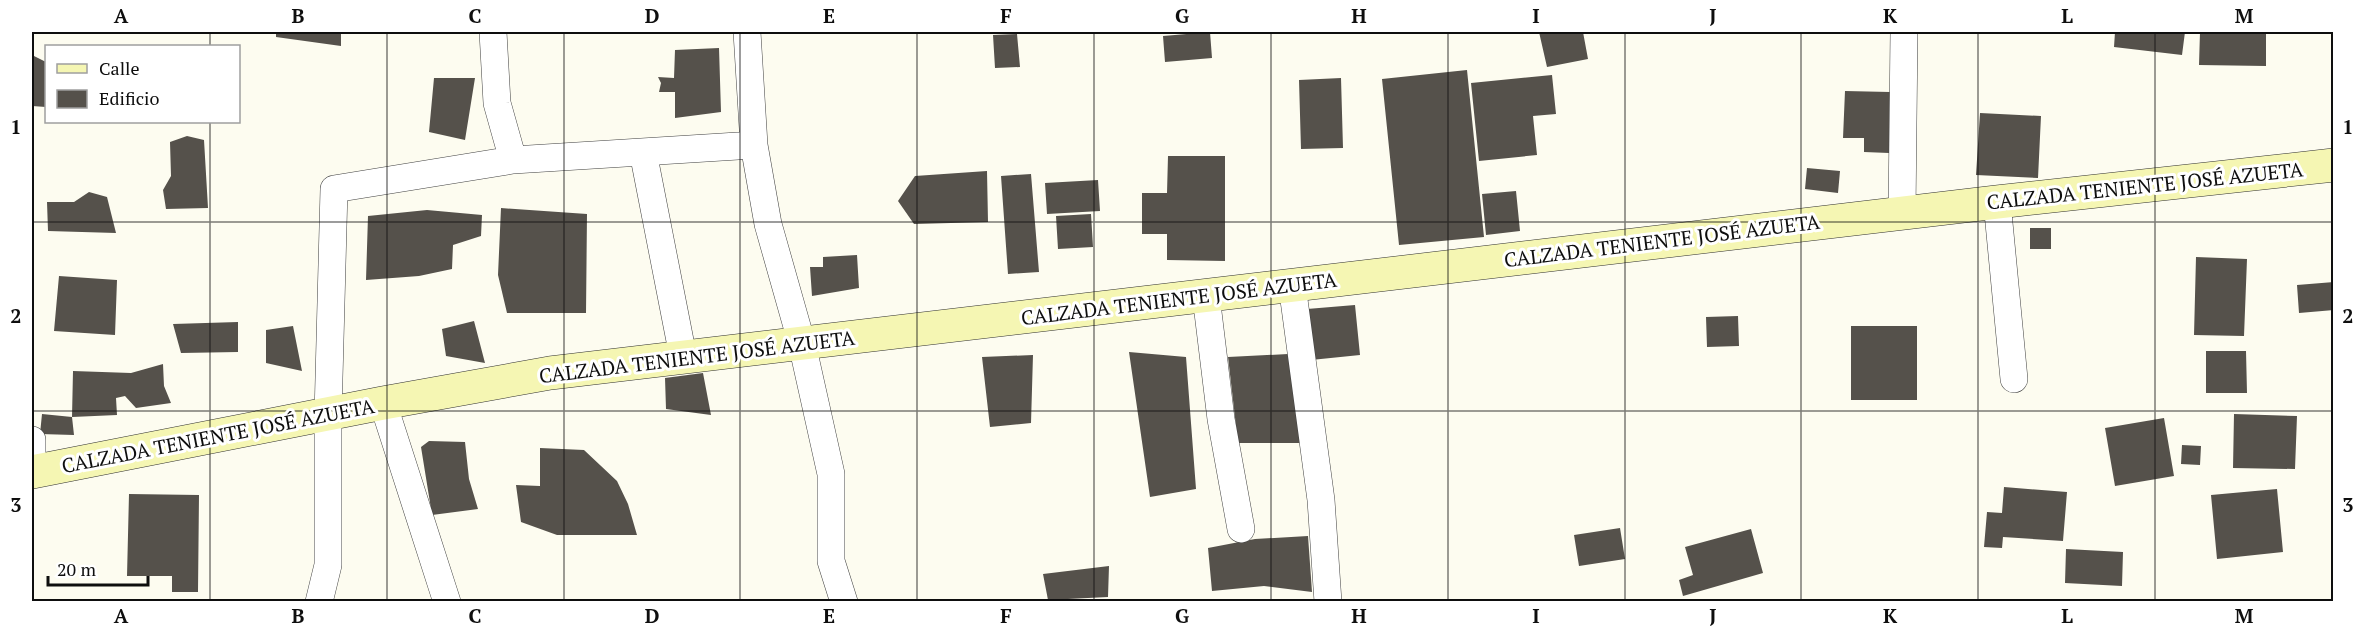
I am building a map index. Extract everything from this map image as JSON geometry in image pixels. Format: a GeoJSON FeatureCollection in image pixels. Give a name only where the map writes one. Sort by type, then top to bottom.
{"type":"FeatureCollection","features":[{"type":"Feature","properties":{"kind":"main road","name":"CALZADA TENIENTE JOSÉ AZUETA"},"geometry":{"type":"LineString","coordinates":[[32,472],[328,416],[383,403],[550,373],[1902,213],[2334,165]]}},
{"type":"Feature","properties":{"kind":"street"},"geometry":{"type":"LineString","coordinates":[[492,32],[497,103],[513,160]]}},
{"type":"Feature","properties":{"kind":"street"},"geometry":{"type":"LineString","coordinates":[[747,32],[754,145],[768,224],[802,344],[831,474],[831,561],[844,602]]}},
{"type":"Feature","properties":{"kind":"street"},"geometry":{"type":"LineString","coordinates":[[1902,213],[1904,32]]}},
{"type":"Feature","properties":{"kind":"street"},"geometry":{"type":"LineString","coordinates":[[319,602],[328,565],[328,416],[333,189],[513,160],[754,145]]}},
{"type":"Feature","properties":{"kind":"street"},"geometry":{"type":"LineString","coordinates":[[643,152],[683,356]]}},
{"type":"Feature","properties":{"kind":"street"},"geometry":{"type":"LineString","coordinates":[[1997,202],[2014,379]]}},
{"type":"Feature","properties":{"kind":"street"},"geometry":{"type":"LineString","coordinates":[[1292,285],[1320,500],[1328,602]]}},
{"type":"Feature","properties":{"kind":"street"},"geometry":{"type":"LineString","coordinates":[[1206,296],[1221,418],[1241,529]]}},
{"type":"Feature","properties":{"kind":"street"},"geometry":{"type":"LineString","coordinates":[[383,403],[447,602]]}},
{"type":"Feature","properties":{"kind":"street"},"geometry":{"type":"LineString","coordinates":[[32,440],[32,472]]}},
{"type":"Feature","properties":{"kind":"building"},"geometry":{"type":"Polygon","coordinates":[[[276,32],[341,32],[341,46],[276,37],[276,32]]]}},
{"type":"Feature","properties":{"kind":"building"},"geometry":{"type":"Polygon","coordinates":[[[1210,32],[1212,58],[1165,62],[1163,36],[1210,32]]]}},
{"type":"Feature","properties":{"kind":"building"},"geometry":{"type":"Polygon","coordinates":[[[1539,32],[1583,32],[1588,59],[1547,67],[1539,32]]]}},
{"type":"Feature","properties":{"kind":"building"},"geometry":{"type":"Polygon","coordinates":[[[2115,32],[2185,32],[2182,55],[2114,47],[2115,32]]]}},
{"type":"Feature","properties":{"kind":"building"},"geometry":{"type":"Polygon","coordinates":[[[2200,32],[2266,32],[2266,66],[2199,65],[2200,32]]]}},
{"type":"Feature","properties":{"kind":"building"},"geometry":{"type":"Polygon","coordinates":[[[1017,34],[1020,67],[995,68],[993,35],[1017,34]]]}},
{"type":"Feature","properties":{"kind":"building"},"geometry":{"type":"Polygon","coordinates":[[[719,48],[721,112],[675,118],[675,92],[659,92],[661,83],[658,77],[674,78],[675,50],[719,48]]]}},
{"type":"Feature","properties":{"kind":"building"},"geometry":{"type":"Polygon","coordinates":[[[32,55],[45,62],[45,107],[32,106],[32,55]]]}},
{"type":"Feature","properties":{"kind":"building"},"geometry":{"type":"Polygon","coordinates":[[[1467,70],[1484,237],[1399,245],[1382,79],[1467,70]]]}},
{"type":"Feature","properties":{"kind":"building"},"geometry":{"type":"Polygon","coordinates":[[[1552,75],[1556,114],[1533,116],[1537,155],[1479,161],[1471,83],[1552,75]]]}},
{"type":"Feature","properties":{"kind":"building"},"geometry":{"type":"Polygon","coordinates":[[[434,78],[475,78],[465,140],[429,132],[434,78]]]}},
{"type":"Feature","properties":{"kind":"building"},"geometry":{"type":"Polygon","coordinates":[[[1341,78],[1343,148],[1301,149],[1299,80],[1341,78]]]}},
{"type":"Feature","properties":{"kind":"building"},"geometry":{"type":"Polygon","coordinates":[[[1845,91],[1890,92],[1889,153],[1864,152],[1864,138],[1843,138],[1845,91]]]}},
{"type":"Feature","properties":{"kind":"building"},"geometry":{"type":"Polygon","coordinates":[[[1980,113],[2041,116],[2038,178],[1976,175],[1980,113]]]}},
{"type":"Feature","properties":{"kind":"building"},"geometry":{"type":"Polygon","coordinates":[[[187,136],[204,140],[208,208],[166,209],[163,190],[171,176],[170,142],[187,136]]]}},
{"type":"Feature","properties":{"kind":"building"},"geometry":{"type":"Polygon","coordinates":[[[1168,156],[1225,156],[1225,261],[1167,260],[1167,234],[1142,234],[1142,193],[1167,193],[1168,156]]]}},
{"type":"Feature","properties":{"kind":"building"},"geometry":{"type":"Polygon","coordinates":[[[1807,168],[1840,171],[1838,193],[1805,189],[1807,168]]]}},
{"type":"Feature","properties":{"kind":"building"},"geometry":{"type":"Polygon","coordinates":[[[987,171],[988,222],[914,224],[898,201],[915,176],[987,171]]]}},
{"type":"Feature","properties":{"kind":"building"},"geometry":{"type":"Polygon","coordinates":[[[1031,174],[1039,272],[1008,274],[1001,176],[1031,174]]]}},
{"type":"Feature","properties":{"kind":"building"},"geometry":{"type":"Polygon","coordinates":[[[1098,180],[1100,211],[1047,214],[1045,183],[1098,180]]]}},
{"type":"Feature","properties":{"kind":"building"},"geometry":{"type":"Polygon","coordinates":[[[1516,191],[1520,231],[1486,235],[1482,194],[1516,191]]]}},
{"type":"Feature","properties":{"kind":"building"},"geometry":{"type":"Polygon","coordinates":[[[89,192],[107,197],[116,233],[48,231],[47,202],[74,202],[89,192]]]}},
{"type":"Feature","properties":{"kind":"building"},"geometry":{"type":"Polygon","coordinates":[[[501,208],[587,214],[586,313],[507,313],[498,275],[501,208]]]}},
{"type":"Feature","properties":{"kind":"building"},"geometry":{"type":"Polygon","coordinates":[[[427,210],[482,215],[481,236],[453,245],[452,269],[419,276],[366,280],[368,216],[427,210]]]}},
{"type":"Feature","properties":{"kind":"building"},"geometry":{"type":"Polygon","coordinates":[[[1091,214],[1093,247],[1058,249],[1056,216],[1091,214]]]}},
{"type":"Feature","properties":{"kind":"building"},"geometry":{"type":"Polygon","coordinates":[[[2030,228],[2051,228],[2051,249],[2030,249],[2030,228]]]}},
{"type":"Feature","properties":{"kind":"building"},"geometry":{"type":"Polygon","coordinates":[[[857,255],[859,288],[812,296],[810,267],[823,267],[823,257],[857,255]]]}},
{"type":"Feature","properties":{"kind":"building"},"geometry":{"type":"Polygon","coordinates":[[[2196,257],[2247,259],[2244,336],[2194,335],[2196,257]]]}},
{"type":"Feature","properties":{"kind":"building"},"geometry":{"type":"Polygon","coordinates":[[[59,276],[117,280],[115,335],[54,331],[59,276]]]}},
{"type":"Feature","properties":{"kind":"building"},"geometry":{"type":"Polygon","coordinates":[[[2334,282],[2334,310],[2299,313],[2297,285],[2334,282]]]}},
{"type":"Feature","properties":{"kind":"building"},"geometry":{"type":"Polygon","coordinates":[[[1355,305],[1360,355],[1311,360],[1307,309],[1355,305]]]}},
{"type":"Feature","properties":{"kind":"building"},"geometry":{"type":"Polygon","coordinates":[[[1738,316],[1739,346],[1707,347],[1706,317],[1738,316]]]}},
{"type":"Feature","properties":{"kind":"building"},"geometry":{"type":"Polygon","coordinates":[[[474,321],[485,363],[446,356],[442,329],[474,321]]]}},
{"type":"Feature","properties":{"kind":"building"},"geometry":{"type":"Polygon","coordinates":[[[238,322],[238,352],[181,353],[173,324],[238,322]]]}},
{"type":"Feature","properties":{"kind":"building"},"geometry":{"type":"Polygon","coordinates":[[[293,326],[302,371],[266,363],[266,330],[293,326]]]}},
{"type":"Feature","properties":{"kind":"building"},"geometry":{"type":"Polygon","coordinates":[[[1851,326],[1917,326],[1917,400],[1851,400],[1851,326]]]}},
{"type":"Feature","properties":{"kind":"building"},"geometry":{"type":"Polygon","coordinates":[[[2206,351],[2246,351],[2247,393],[2206,393],[2206,351]]]}},
{"type":"Feature","properties":{"kind":"building"},"geometry":{"type":"Polygon","coordinates":[[[1129,352],[1186,357],[1196,489],[1150,497],[1129,352]]]}},
{"type":"Feature","properties":{"kind":"building"},"geometry":{"type":"Polygon","coordinates":[[[1288,354],[1301,443],[1238,443],[1228,357],[1288,354]]]}},
{"type":"Feature","properties":{"kind":"building"},"geometry":{"type":"Polygon","coordinates":[[[1033,355],[1031,423],[990,427],[982,357],[1033,355]]]}},
{"type":"Feature","properties":{"kind":"building"},"geometry":{"type":"Polygon","coordinates":[[[163,364],[164,386],[171,403],[136,408],[125,396],[116,398],[117,415],[72,417],[73,371],[131,373],[163,364]]]}},
{"type":"Feature","properties":{"kind":"building"},"geometry":{"type":"Polygon","coordinates":[[[703,373],[711,415],[666,409],[665,378],[703,373]]]}},
{"type":"Feature","properties":{"kind":"building"},"geometry":{"type":"Polygon","coordinates":[[[42,414],[72,417],[74,435],[40,434],[42,414]]]}},
{"type":"Feature","properties":{"kind":"building"},"geometry":{"type":"Polygon","coordinates":[[[2234,414],[2297,416],[2295,469],[2233,468],[2234,414]]]}},
{"type":"Feature","properties":{"kind":"building"},"geometry":{"type":"Polygon","coordinates":[[[2164,418],[2174,476],[2115,486],[2105,428],[2164,418]]]}},
{"type":"Feature","properties":{"kind":"building"},"geometry":{"type":"Polygon","coordinates":[[[429,441],[465,442],[469,479],[478,509],[432,515],[421,447],[429,441]]]}},
{"type":"Feature","properties":{"kind":"building"},"geometry":{"type":"Polygon","coordinates":[[[2182,445],[2201,446],[2200,465],[2181,464],[2182,445]]]}},
{"type":"Feature","properties":{"kind":"building"},"geometry":{"type":"Polygon","coordinates":[[[540,448],[584,450],[617,481],[628,504],[637,535],[557,535],[521,522],[516,485],[540,486],[540,448]]]}},
{"type":"Feature","properties":{"kind":"building"},"geometry":{"type":"Polygon","coordinates":[[[2004,487],[2067,492],[2063,541],[2003,537],[2002,548],[1984,547],[1987,512],[2002,513],[2004,487]]]}},
{"type":"Feature","properties":{"kind":"building"},"geometry":{"type":"Polygon","coordinates":[[[2277,489],[2283,552],[2217,559],[2211,495],[2277,489]]]}},
{"type":"Feature","properties":{"kind":"building"},"geometry":{"type":"Polygon","coordinates":[[[129,494],[199,495],[198,592],[172,592],[172,576],[127,576],[129,494]]]}},
{"type":"Feature","properties":{"kind":"building"},"geometry":{"type":"Polygon","coordinates":[[[1620,528],[1625,559],[1579,566],[1574,535],[1620,528]]]}},
{"type":"Feature","properties":{"kind":"building"},"geometry":{"type":"Polygon","coordinates":[[[1751,529],[1763,573],[1683,596],[1679,580],[1693,575],[1685,547],[1751,529]]]}},
{"type":"Feature","properties":{"kind":"building"},"geometry":{"type":"Polygon","coordinates":[[[1308,536],[1312,592],[1264,586],[1212,591],[1208,548],[1255,539],[1308,536]]]}},
{"type":"Feature","properties":{"kind":"building"},"geometry":{"type":"Polygon","coordinates":[[[2066,549],[2123,552],[2122,586],[2065,583],[2066,549]]]}},
{"type":"Feature","properties":{"kind":"building"},"geometry":{"type":"Polygon","coordinates":[[[1109,566],[1108,597],[1048,600],[1043,574],[1109,566]]]}}]}
